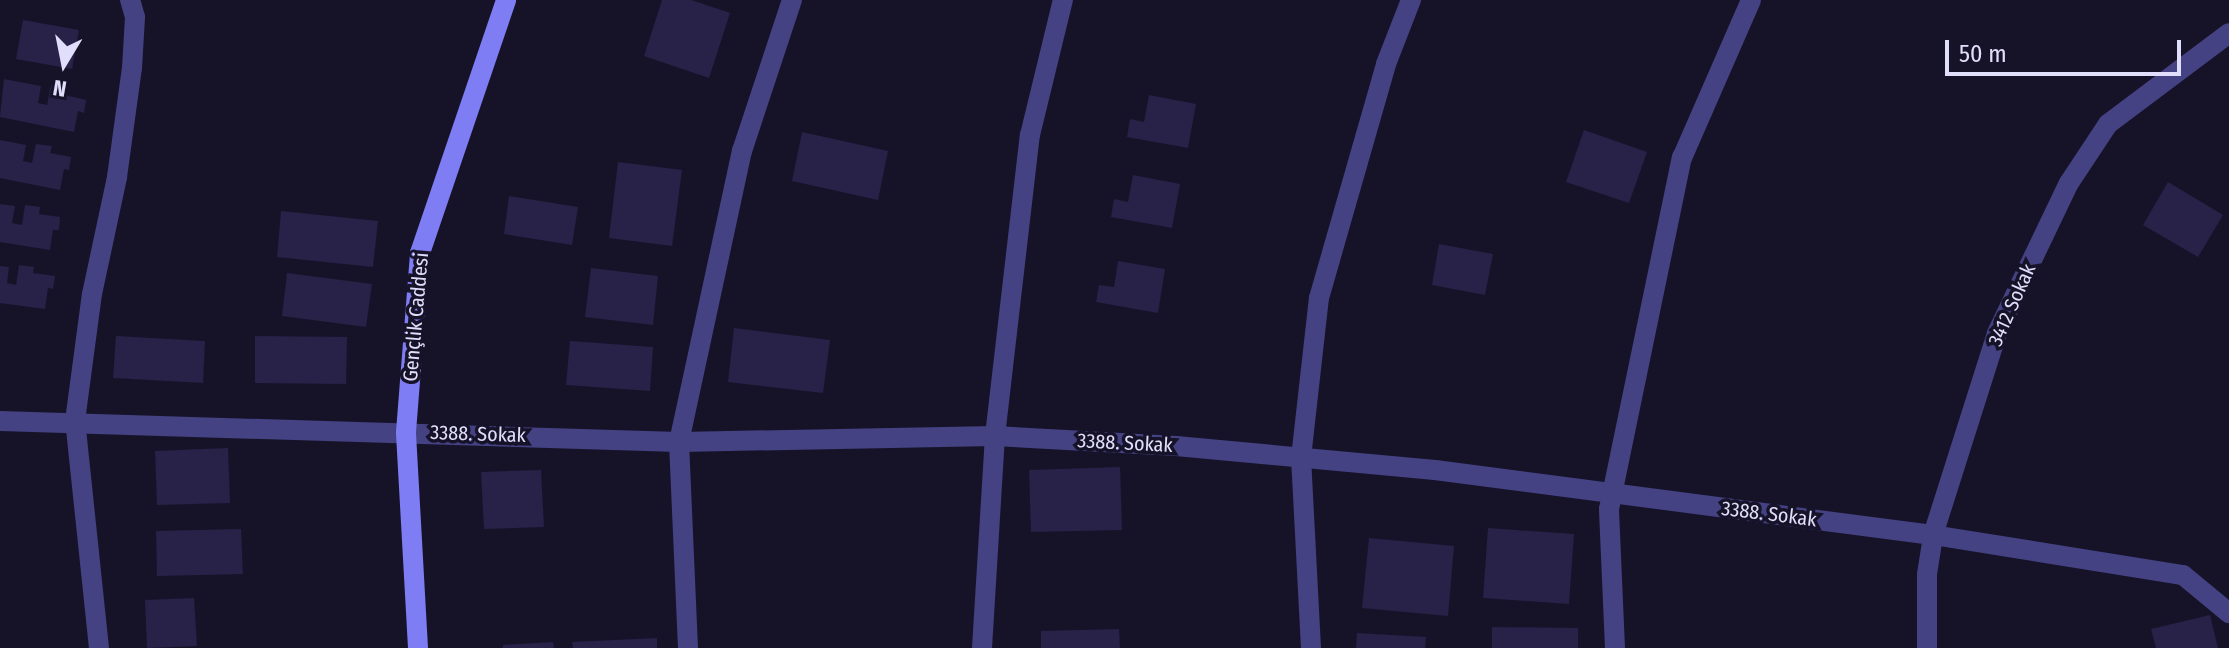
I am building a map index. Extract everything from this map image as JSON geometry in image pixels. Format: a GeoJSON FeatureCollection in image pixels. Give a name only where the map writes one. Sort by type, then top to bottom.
{"type":"FeatureCollection","features":[{"type":"Feature","properties":{"kind":"street"},"geometry":{"type":"LineString","coordinates":[[99,648],[75,421],[92,294],[117,177],[132,68],[135,17],[130,0]]}},
{"type":"Feature","properties":{"kind":"street","name":"Gençlik Caddesi"},"geometry":{"type":"LineString","coordinates":[[418,648],[406,432],[420,253],[506,0]]}},
{"type":"Feature","properties":{"kind":"street"},"geometry":{"type":"LineString","coordinates":[[688,648],[679,442],[742,151],[792,0]]}},
{"type":"Feature","properties":{"kind":"street"},"geometry":{"type":"LineString","coordinates":[[982,648],[995,436],[1030,135],[1063,0]]}},
{"type":"Feature","properties":{"kind":"street"},"geometry":{"type":"LineString","coordinates":[[1311,648],[1301,458],[1319,298],[1386,64],[1411,0]]}},
{"type":"Feature","properties":{"kind":"street"},"geometry":{"type":"LineString","coordinates":[[1615,648],[1609,509],[1682,158],[1751,0]]}},
{"type":"Feature","properties":{"kind":"street","name":"3412 Sokak"},"geometry":{"type":"LineString","coordinates":[[1927,648],[1927,574],[1933,535],[1997,333],[2069,183],[2108,124],[2229,33]]}},
{"type":"Feature","properties":{"kind":"street","name":"3388. Sokak"},"geometry":{"type":"LineString","coordinates":[[0,421],[679,442],[995,436],[1176,446],[1435,470],[1933,535],[2183,575],[2229,613]]}},
{"type":"Feature","properties":{"kind":"building"},"geometry":{"type":"Polygon","coordinates":[[[662,0],[691,0],[730,13],[709,78],[644,56],[662,0]]]}},
{"type":"Feature","properties":{"kind":"building"},"geometry":{"type":"Polygon","coordinates":[[[23,20],[79,30],[72,69],[16,59],[23,20]]]}},
{"type":"Feature","properties":{"kind":"building"},"geometry":{"type":"Polygon","coordinates":[[[4,79],[41,86],[38,103],[47,105],[51,85],[66,89],[65,95],[86,100],[84,113],[78,111],[74,132],[0,117],[4,79]]]}},
{"type":"Feature","properties":{"kind":"building"},"geometry":{"type":"Polygon","coordinates":[[[1149,95],[1196,104],[1188,148],[1127,137],[1130,119],[1144,122],[1149,95]]]}},
{"type":"Feature","properties":{"kind":"building"},"geometry":{"type":"Polygon","coordinates":[[[1584,130],[1647,152],[1629,203],[1566,182],[1584,130]]]}},
{"type":"Feature","properties":{"kind":"building"},"geometry":{"type":"Polygon","coordinates":[[[802,132],[888,151],[878,200],[792,181],[802,132]]]}},
{"type":"Feature","properties":{"kind":"building"},"geometry":{"type":"Polygon","coordinates":[[[0,140],[26,145],[23,161],[32,163],[36,144],[52,146],[50,153],[71,157],[69,170],[64,169],[60,190],[0,178],[0,140]]]}},
{"type":"Feature","properties":{"kind":"building"},"geometry":{"type":"Polygon","coordinates":[[[618,162],[682,170],[672,246],[609,238],[618,162]]]}},
{"type":"Feature","properties":{"kind":"building"},"geometry":{"type":"Polygon","coordinates":[[[1133,175],[1180,184],[1172,228],[1111,217],[1114,199],[1128,202],[1133,175]]]}},
{"type":"Feature","properties":{"kind":"building"},"geometry":{"type":"Polygon","coordinates":[[[2168,182],[2223,215],[2198,257],[2143,225],[2168,182]]]}},
{"type":"Feature","properties":{"kind":"building"},"geometry":{"type":"Polygon","coordinates":[[[509,196],[578,207],[572,245],[504,234],[509,196]]]}},
{"type":"Feature","properties":{"kind":"building"},"geometry":{"type":"Polygon","coordinates":[[[0,204],[15,206],[12,223],[22,225],[25,205],[40,207],[39,214],[60,217],[59,230],[53,230],[50,250],[0,242],[0,204]]]}},
{"type":"Feature","properties":{"kind":"building"},"geometry":{"type":"Polygon","coordinates":[[[281,211],[378,221],[373,267],[277,257],[281,211]]]}},
{"type":"Feature","properties":{"kind":"building"},"geometry":{"type":"Polygon","coordinates":[[[1439,244],[1493,254],[1485,295],[1432,285],[1439,244]]]}},
{"type":"Feature","properties":{"kind":"building"},"geometry":{"type":"Polygon","coordinates":[[[1118,261],[1165,269],[1158,313],[1096,302],[1099,285],[1114,287],[1118,261]]]}},
{"type":"Feature","properties":{"kind":"building"},"geometry":{"type":"Polygon","coordinates":[[[19,265],[34,267],[33,273],[55,276],[53,289],[48,288],[45,309],[0,303],[0,266],[9,267],[7,283],[16,285],[19,265]]]}},
{"type":"Feature","properties":{"kind":"building"},"geometry":{"type":"Polygon","coordinates":[[[591,268],[658,276],[653,325],[585,317],[591,268]]]}},
{"type":"Feature","properties":{"kind":"building"},"geometry":{"type":"Polygon","coordinates":[[[287,273],[372,284],[366,327],[282,316],[287,273]]]}},
{"type":"Feature","properties":{"kind":"building"},"geometry":{"type":"Polygon","coordinates":[[[734,328],[830,340],[823,393],[728,382],[734,328]]]}},
{"type":"Feature","properties":{"kind":"building"},"geometry":{"type":"Polygon","coordinates":[[[116,336],[205,341],[203,383],[113,378],[116,336]]]}},
{"type":"Feature","properties":{"kind":"building"},"geometry":{"type":"Polygon","coordinates":[[[255,336],[347,337],[346,384],[255,383],[255,336]]]}},
{"type":"Feature","properties":{"kind":"building"},"geometry":{"type":"Polygon","coordinates":[[[570,341],[653,347],[650,391],[566,385],[570,341]]]}},
{"type":"Feature","properties":{"kind":"building"},"geometry":{"type":"Polygon","coordinates":[[[228,448],[230,503],[157,505],[155,451],[228,448]]]}},
{"type":"Feature","properties":{"kind":"building"},"geometry":{"type":"Polygon","coordinates":[[[1120,467],[1122,530],[1031,532],[1029,470],[1120,467]]]}},
{"type":"Feature","properties":{"kind":"building"},"geometry":{"type":"Polygon","coordinates":[[[541,470],[544,527],[484,529],[481,472],[541,470]]]}},
{"type":"Feature","properties":{"kind":"building"},"geometry":{"type":"Polygon","coordinates":[[[1488,528],[1574,534],[1569,604],[1483,598],[1488,528]]]}},
{"type":"Feature","properties":{"kind":"building"},"geometry":{"type":"Polygon","coordinates":[[[241,529],[243,574],[157,576],[156,531],[241,529]]]}},
{"type":"Feature","properties":{"kind":"building"},"geometry":{"type":"Polygon","coordinates":[[[1369,538],[1454,546],[1448,616],[1362,608],[1369,538]]]}},
{"type":"Feature","properties":{"kind":"building"},"geometry":{"type":"Polygon","coordinates":[[[194,598],[197,646],[147,648],[145,600],[194,598]]]}},
{"type":"Feature","properties":{"kind":"building"},"geometry":{"type":"Polygon","coordinates":[[[2210,615],[2218,648],[2156,648],[2151,629],[2210,615]]]}},
{"type":"Feature","properties":{"kind":"building"},"geometry":{"type":"Polygon","coordinates":[[[1492,627],[1578,628],[1578,648],[1492,648],[1492,627]]]}},
{"type":"Feature","properties":{"kind":"building"},"geometry":{"type":"Polygon","coordinates":[[[1119,629],[1120,648],[1041,648],[1041,631],[1119,629]]]}},
{"type":"Feature","properties":{"kind":"building"},"geometry":{"type":"Polygon","coordinates":[[[1357,633],[1426,637],[1425,648],[1356,648],[1357,633]]]}},
{"type":"Feature","properties":{"kind":"building"},"geometry":{"type":"Polygon","coordinates":[[[657,638],[657,648],[573,648],[572,642],[657,638]]]}},
{"type":"Feature","properties":{"kind":"building"},"geometry":{"type":"Polygon","coordinates":[[[553,642],[554,648],[503,648],[503,645],[553,642]]]}}]}
